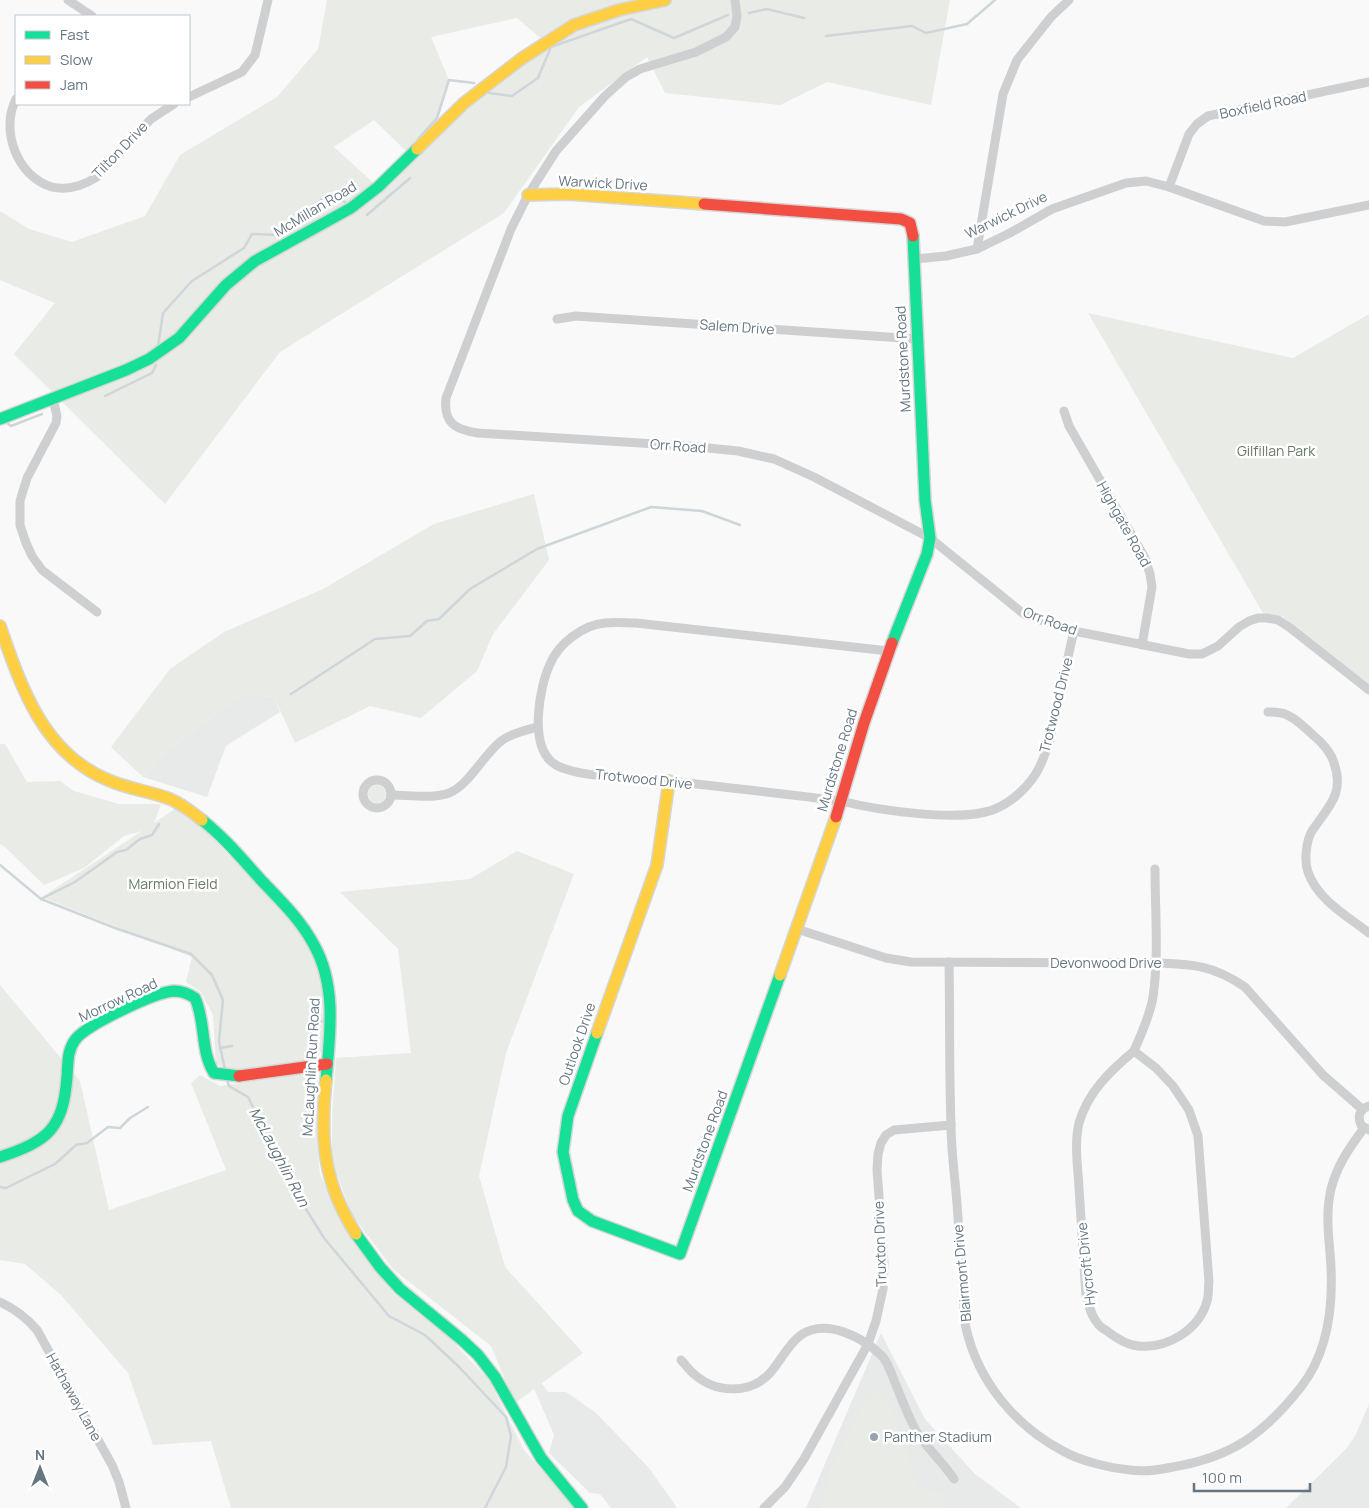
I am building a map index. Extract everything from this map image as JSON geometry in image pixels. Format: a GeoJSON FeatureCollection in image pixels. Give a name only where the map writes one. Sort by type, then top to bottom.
{"type":"FeatureCollection","features":[{"type":"Feature","properties":{"kind":"street"},"geometry":{"type":"LineString","coordinates":[[68,0],[78,12]]}},
{"type":"Feature","properties":{"kind":"street"},"geometry":{"type":"LineString","coordinates":[[190,96],[242,72],[250,63],[255,55],[268,0]]}},
{"type":"Feature","properties":{"kind":"street","name":"McMillan Road"},"geometry":{"type":"LineString","coordinates":[[0,419],[149,359],[179,338],[226,285],[255,261],[351,208],[378,187],[464,103],[521,59],[574,25],[619,10],[665,0]]}},
{"type":"Feature","properties":{"kind":"street","name":"Orr Road"},"geometry":{"type":"LineString","coordinates":[[735,0],[737,16],[735,27],[726,37],[696,52],[640,69],[626,77],[605,96],[556,150],[528,195],[511,229],[446,398],[445,408],[448,420],[467,432],[730,450],[774,459],[814,477],[930,538],[1025,614],[1074,631],[1189,654],[1202,654],[1218,646],[1239,627],[1249,621],[1258,618],[1278,620],[1369,690]]}},
{"type":"Feature","properties":{"kind":"street"},"geometry":{"type":"LineString","coordinates":[[977,249],[1003,94],[1016,60],[1051,17],[1069,0]]}},
{"type":"Feature","properties":{"kind":"street","name":"Boxfield Road"},"geometry":{"type":"LineString","coordinates":[[1168,187],[1188,134],[1208,116],[1369,82]]}},
{"type":"Feature","properties":{"kind":"street","name":"Tilton Drive"},"geometry":{"type":"LineString","coordinates":[[15,101],[8,120],[9,137],[16,157],[28,172],[41,182],[54,187],[69,188],[86,184],[97,178],[151,119],[172,105]]}},
{"type":"Feature","properties":{"kind":"street","name":"Warwick Drive"},"geometry":{"type":"LineString","coordinates":[[528,195],[568,194],[901,219],[910,223],[913,231],[915,259],[946,256],[977,249],[1052,209],[1126,183],[1146,181],[1168,187],[1264,221],[1285,222],[1369,205]]}},
{"type":"Feature","properties":{"kind":"street","name":"Murdstone Road"},"geometry":{"type":"LineString","coordinates":[[680,1254],[797,929],[841,801],[864,723],[889,651],[927,554],[930,538],[925,500],[915,259]]}},
{"type":"Feature","properties":{"kind":"street","name":"Salem Drive"},"geometry":{"type":"LineString","coordinates":[[557,319],[576,316],[917,340]]}},
{"type":"Feature","properties":{"kind":"street"},"geometry":{"type":"LineString","coordinates":[[53,399],[56,422],[28,478],[20,501],[20,525],[32,556],[42,570],[98,612]]}},
{"type":"Feature","properties":{"kind":"street","name":"Highgate Road"},"geometry":{"type":"LineString","coordinates":[[1064,411],[1069,426],[1144,558],[1150,574],[1152,587],[1142,645]]}},
{"type":"Feature","properties":{"kind":"street","name":"Trotwood Drive"},"geometry":{"type":"LineString","coordinates":[[889,651],[636,623],[604,623],[575,635],[560,647],[552,659],[544,677],[537,727],[539,740],[545,755],[554,764],[571,772],[669,781],[841,801],[860,806],[930,814],[966,815],[996,809],[1019,794],[1038,769],[1049,742],[1074,631]]}},
{"type":"Feature","properties":{"kind":"street","name":"McLaughlin Run Road"},"geometry":{"type":"LineString","coordinates":[[0,626],[28,703],[47,732],[58,744],[82,766],[101,777],[163,796],[194,812],[216,831],[302,924],[321,957],[328,979],[331,1016],[322,1130],[324,1154],[333,1188],[348,1219],[369,1252],[392,1280],[412,1300],[467,1343],[490,1370],[507,1397],[536,1452],[582,1508]]}},
{"type":"Feature","properties":{"kind":"street"},"geometry":{"type":"LineString","coordinates":[[1268,712],[1286,714],[1317,738],[1333,758],[1338,780],[1336,794],[1331,806],[1311,832],[1306,856],[1307,870],[1324,898],[1369,933]]}},
{"type":"Feature","properties":{"kind":"street"},"geometry":{"type":"LineString","coordinates":[[391,795],[435,796],[449,793],[459,788],[488,754],[505,738],[537,727]]}},
{"type":"Feature","properties":{"kind":"street","name":"Outlook Drive"},"geometry":{"type":"LineString","coordinates":[[669,781],[657,865],[568,1116],[563,1152],[573,1200],[578,1210],[592,1222],[680,1254]]}},
{"type":"Feature","properties":{"kind":"street","name":"Hycroft Drive"},"geometry":{"type":"LineString","coordinates":[[1134,1051],[1156,1068],[1173,1086],[1189,1110],[1198,1136],[1209,1282],[1207,1300],[1196,1321],[1186,1332],[1169,1342],[1151,1346],[1137,1346],[1125,1343],[1114,1337],[1098,1324],[1090,1312],[1086,1296],[1077,1150],[1079,1124],[1088,1103],[1099,1083],[1134,1051],[1148,1018],[1153,997],[1156,963],[1155,869]]}},
{"type":"Feature","properties":{"kind":"street","name":"Devonwood Drive"},"geometry":{"type":"LineString","coordinates":[[797,929],[886,958],[911,962],[1156,963],[1207,967],[1229,976],[1245,987],[1323,1075],[1366,1107]]}},
{"type":"Feature","properties":{"kind":"street","name":"Blairmont Drive"},"geometry":{"type":"LineString","coordinates":[[949,962],[951,1125],[965,1324],[976,1358],[998,1397],[1027,1427],[1064,1452],[1108,1467],[1134,1471],[1157,1470],[1199,1463],[1229,1452],[1266,1427],[1303,1384],[1316,1361],[1328,1324],[1332,1290],[1327,1219],[1331,1191],[1334,1177],[1343,1159],[1367,1129],[1359,1121],[1360,1113],[1366,1107]]}},
{"type":"Feature","properties":{"kind":"street","name":"Morrow Road"},"geometry":{"type":"LineString","coordinates":[[0,1157],[24,1149],[41,1140],[50,1132],[58,1120],[63,1107],[69,1053],[73,1042],[86,1029],[150,998],[172,991],[181,991],[195,998],[200,1007],[208,1067],[214,1073],[232,1076],[327,1064]]}},
{"type":"Feature","properties":{"kind":"street","name":"Truxton Drive"},"geometry":{"type":"LineString","coordinates":[[764,1508],[785,1487],[804,1459],[868,1344],[876,1321],[883,1289],[884,1263],[877,1170],[881,1144],[886,1135],[894,1130],[951,1125]]}},
{"type":"Feature","properties":{"kind":"street","name":"Hathaway Lane"},"geometry":{"type":"LineString","coordinates":[[0,1302],[14,1308],[37,1330],[112,1465],[126,1508]]}},
{"type":"Feature","properties":{"kind":"street"},"geometry":{"type":"LineString","coordinates":[[681,1360],[694,1374],[709,1384],[722,1388],[742,1388],[759,1383],[770,1373],[802,1334],[819,1328],[836,1330],[868,1344],[883,1356],[920,1436],[954,1478]]}},
{"type":"Feature","properties":{"kind":"shaded area"},"geometry":{"type":"Polygon","coordinates":[[[241,694],[274,697],[280,712],[226,746],[207,797],[143,777],[171,748],[241,694]]]}},
{"type":"Feature","properties":{"kind":"shaded area"},"geometry":{"type":"Polygon","coordinates":[[[881,1333],[925,1419],[975,1474],[1021,1508],[806,1508],[881,1333]]]}},
{"type":"Feature","properties":{"kind":"shaded area"},"geometry":{"type":"Polygon","coordinates":[[[540,1381],[548,1392],[566,1392],[595,1412],[649,1468],[677,1508],[611,1508],[600,1494],[590,1493],[549,1453],[554,1435],[533,1386],[540,1381]]]}},
{"type":"Feature","properties":{"kind":"shaded area"},"geometry":{"type":"Polygon","coordinates":[[[1369,1404],[1369,1508],[1286,1508],[1347,1448],[1356,1434],[1369,1404]]]}},
{"type":"Feature","properties":{"kind":"green space"},"geometry":{"type":"Polygon","coordinates":[[[327,0],[950,0],[931,105],[827,82],[780,105],[665,93],[647,57],[579,107],[504,213],[280,352],[165,504],[14,354],[55,303],[0,280],[0,211],[29,229],[72,242],[145,216],[180,155],[277,97],[318,49],[327,0]],[[517,18],[431,37],[449,80],[437,118],[406,151],[374,120],[334,147],[378,187],[499,76],[551,47],[517,18]]]}},
{"type":"Feature","properties":{"kind":"green space","name":"Gilfillan Park"},"geometry":{"type":"Polygon","coordinates":[[[1088,313],[1293,358],[1369,314],[1369,686],[1282,616],[1263,613],[1088,313]]]}},
{"type":"Feature","properties":{"kind":"green space"},"geometry":{"type":"Polygon","coordinates":[[[534,494],[549,560],[493,634],[477,671],[421,718],[370,706],[295,743],[274,697],[241,694],[171,748],[143,777],[111,747],[170,669],[224,632],[323,589],[434,524],[534,494]]]}},
{"type":"Feature","properties":{"kind":"green space","name":"Marmion Field"},"geometry":{"type":"Polygon","coordinates":[[[0,744],[5,744],[27,782],[60,781],[74,791],[119,804],[161,804],[154,823],[176,808],[197,822],[280,909],[314,952],[324,992],[324,1047],[315,1061],[240,1073],[216,1064],[213,1015],[201,992],[186,982],[192,957],[42,897],[142,831],[124,836],[84,868],[44,885],[0,844],[0,744]]]}},
{"type":"Feature","properties":{"kind":"green space"},"geometry":{"type":"Polygon","coordinates":[[[377,785],[383,788],[386,794],[383,800],[377,803],[371,800],[368,794],[371,788],[377,785]]]}},
{"type":"Feature","properties":{"kind":"green space"},"geometry":{"type":"Polygon","coordinates":[[[517,851],[574,874],[506,1053],[479,1176],[505,1267],[583,1353],[515,1403],[491,1346],[394,1270],[352,1215],[332,1161],[332,1118],[336,1058],[411,1053],[398,949],[340,892],[470,879],[517,851]]]}},
{"type":"Feature","properties":{"kind":"green space"},"geometry":{"type":"Polygon","coordinates":[[[0,985],[80,1081],[109,1210],[226,1170],[191,1083],[200,1075],[220,1086],[313,1072],[321,1086],[317,1139],[320,1175],[347,1230],[393,1293],[451,1340],[489,1380],[524,1450],[574,1508],[231,1508],[211,1441],[153,1445],[128,1373],[60,1294],[25,1264],[0,1260],[0,985]]]}},
{"type":"Feature","properties":{"kind":"green space","name":"Panther Stadium"},"geometry":{"type":"Polygon","coordinates":[[[876,1390],[893,1408],[918,1487],[943,1493],[945,1508],[818,1508],[827,1488],[831,1467],[868,1395],[871,1395],[876,1390]]]}},
{"type":"Feature","properties":{"kind":"waterway"},"geometry":{"type":"LineString","coordinates":[[826,36],[912,26],[926,33],[967,24],[995,0]]}},
{"type":"Feature","properties":{"kind":"waterway"},"geometry":{"type":"LineString","coordinates":[[749,13],[767,9],[804,18]]}},
{"type":"Feature","properties":{"kind":"waterway"},"geometry":{"type":"LineString","coordinates":[[489,93],[512,96],[538,78],[551,47],[631,19],[674,38],[728,15]]}},
{"type":"Feature","properties":{"kind":"waterway"},"geometry":{"type":"LineString","coordinates":[[418,139],[437,118],[449,80],[474,83]]}},
{"type":"Feature","properties":{"kind":"waterway"},"geometry":{"type":"LineString","coordinates":[[367,215],[410,178]]}},
{"type":"Feature","properties":{"kind":"waterway"},"geometry":{"type":"LineString","coordinates":[[158,347],[163,313],[192,281],[244,248],[252,234],[279,235],[308,221],[313,205],[326,197],[345,202]]}},
{"type":"Feature","properties":{"kind":"waterway"},"geometry":{"type":"LineString","coordinates":[[105,396],[152,373],[156,365]]}},
{"type":"Feature","properties":{"kind":"waterway"},"geometry":{"type":"LineString","coordinates":[[7,423],[11,426],[42,414]]}},
{"type":"Feature","properties":{"kind":"waterway"},"geometry":{"type":"LineString","coordinates":[[291,694],[375,639],[410,636],[427,621],[439,619],[470,589],[537,549],[651,507],[702,511],[740,525]]}},
{"type":"Feature","properties":{"kind":"waterway"},"geometry":{"type":"LineString","coordinates":[[41,899],[75,882],[117,852],[126,850],[140,839],[152,835],[159,824]]}},
{"type":"Feature","properties":{"kind":"waterway","name":"McLaughlin Run"},"geometry":{"type":"LineString","coordinates":[[0,865],[41,899],[115,928],[191,954],[212,975],[223,1000],[219,1041],[225,1070]]}},
{"type":"Feature","properties":{"kind":"waterway"},"geometry":{"type":"LineString","coordinates":[[320,1002],[325,1002]]}},
{"type":"Feature","properties":{"kind":"waterway"},"geometry":{"type":"LineString","coordinates":[[315,1022],[326,1021]]}},
{"type":"Feature","properties":{"kind":"waterway"},"geometry":{"type":"LineString","coordinates":[[220,1048],[232,1046]]}},
{"type":"Feature","properties":{"kind":"waterway","name":"McLaughlin Run"},"geometry":{"type":"LineString","coordinates":[[227,1080],[229,1086],[248,1097],[296,1193],[324,1238],[389,1316],[425,1335],[460,1368],[506,1417],[511,1436],[506,1467],[485,1508]]}},
{"type":"Feature","properties":{"kind":"waterway"},"geometry":{"type":"LineString","coordinates":[[0,1187],[6,1188],[55,1164],[76,1145],[87,1143],[108,1127],[120,1128],[130,1118],[148,1107]]}},
{"type":"Feature","properties":{"kind":"traffic: fast"},"geometry":{"type":"LineString","coordinates":[[0,419],[126,370],[149,359],[179,338],[226,285],[255,261],[351,208],[378,187],[417,149]]}},
{"type":"Feature","properties":{"kind":"traffic: fast"},"geometry":{"type":"LineString","coordinates":[[892,643],[927,554],[930,538],[925,500],[913,236]]}},
{"type":"Feature","properties":{"kind":"traffic: fast"},"geometry":{"type":"LineString","coordinates":[[202,820],[225,841],[290,911],[314,945],[326,977],[329,994],[330,1028],[326,1080]]}},
{"type":"Feature","properties":{"kind":"traffic: fast"},"geometry":{"type":"LineString","coordinates":[[597,1033],[568,1116],[563,1152],[573,1200],[578,1211],[592,1221],[680,1254],[780,975]]}},
{"type":"Feature","properties":{"kind":"traffic: fast"},"geometry":{"type":"LineString","coordinates":[[0,1157],[30,1145],[41,1138],[57,1121],[65,1095],[69,1053],[75,1040],[92,1026],[106,1018],[152,997],[174,991],[185,993],[195,998],[201,1017],[207,1055],[214,1073],[239,1076]]}},
{"type":"Feature","properties":{"kind":"traffic: fast"},"geometry":{"type":"LineString","coordinates":[[356,1234],[380,1267],[400,1289],[478,1355],[495,1377],[541,1458],[582,1508]]}},
{"type":"Feature","properties":{"kind":"traffic: slow"},"geometry":{"type":"LineString","coordinates":[[417,149],[464,103],[521,59],[574,25],[619,10],[665,0]]}},
{"type":"Feature","properties":{"kind":"traffic: slow"},"geometry":{"type":"LineString","coordinates":[[528,195],[568,194],[704,204]]}},
{"type":"Feature","properties":{"kind":"traffic: slow"},"geometry":{"type":"LineString","coordinates":[[0,626],[26,694],[51,735],[67,753],[86,768],[108,780],[170,799],[202,820]]}},
{"type":"Feature","properties":{"kind":"traffic: slow"},"geometry":{"type":"LineString","coordinates":[[597,1033],[657,865],[669,781]]}},
{"type":"Feature","properties":{"kind":"traffic: slow"},"geometry":{"type":"LineString","coordinates":[[780,975],[836,817]]}},
{"type":"Feature","properties":{"kind":"traffic: slow"},"geometry":{"type":"LineString","coordinates":[[326,1080],[324,1102],[326,1160],[337,1196],[356,1234]]}},
{"type":"Feature","properties":{"kind":"traffic: jam"},"geometry":{"type":"LineString","coordinates":[[704,204],[901,219],[910,223],[913,236]]}},
{"type":"Feature","properties":{"kind":"traffic: jam"},"geometry":{"type":"LineString","coordinates":[[836,817],[864,723],[892,643]]}},
{"type":"Feature","properties":{"kind":"traffic: jam"},"geometry":{"type":"LineString","coordinates":[[239,1076],[327,1064]]}},
{"type":"Feature","properties":{"kind":"place","name":"Panther Stadium"},"geometry":{"type":"Point","coordinates":[874,1437]}}]}
